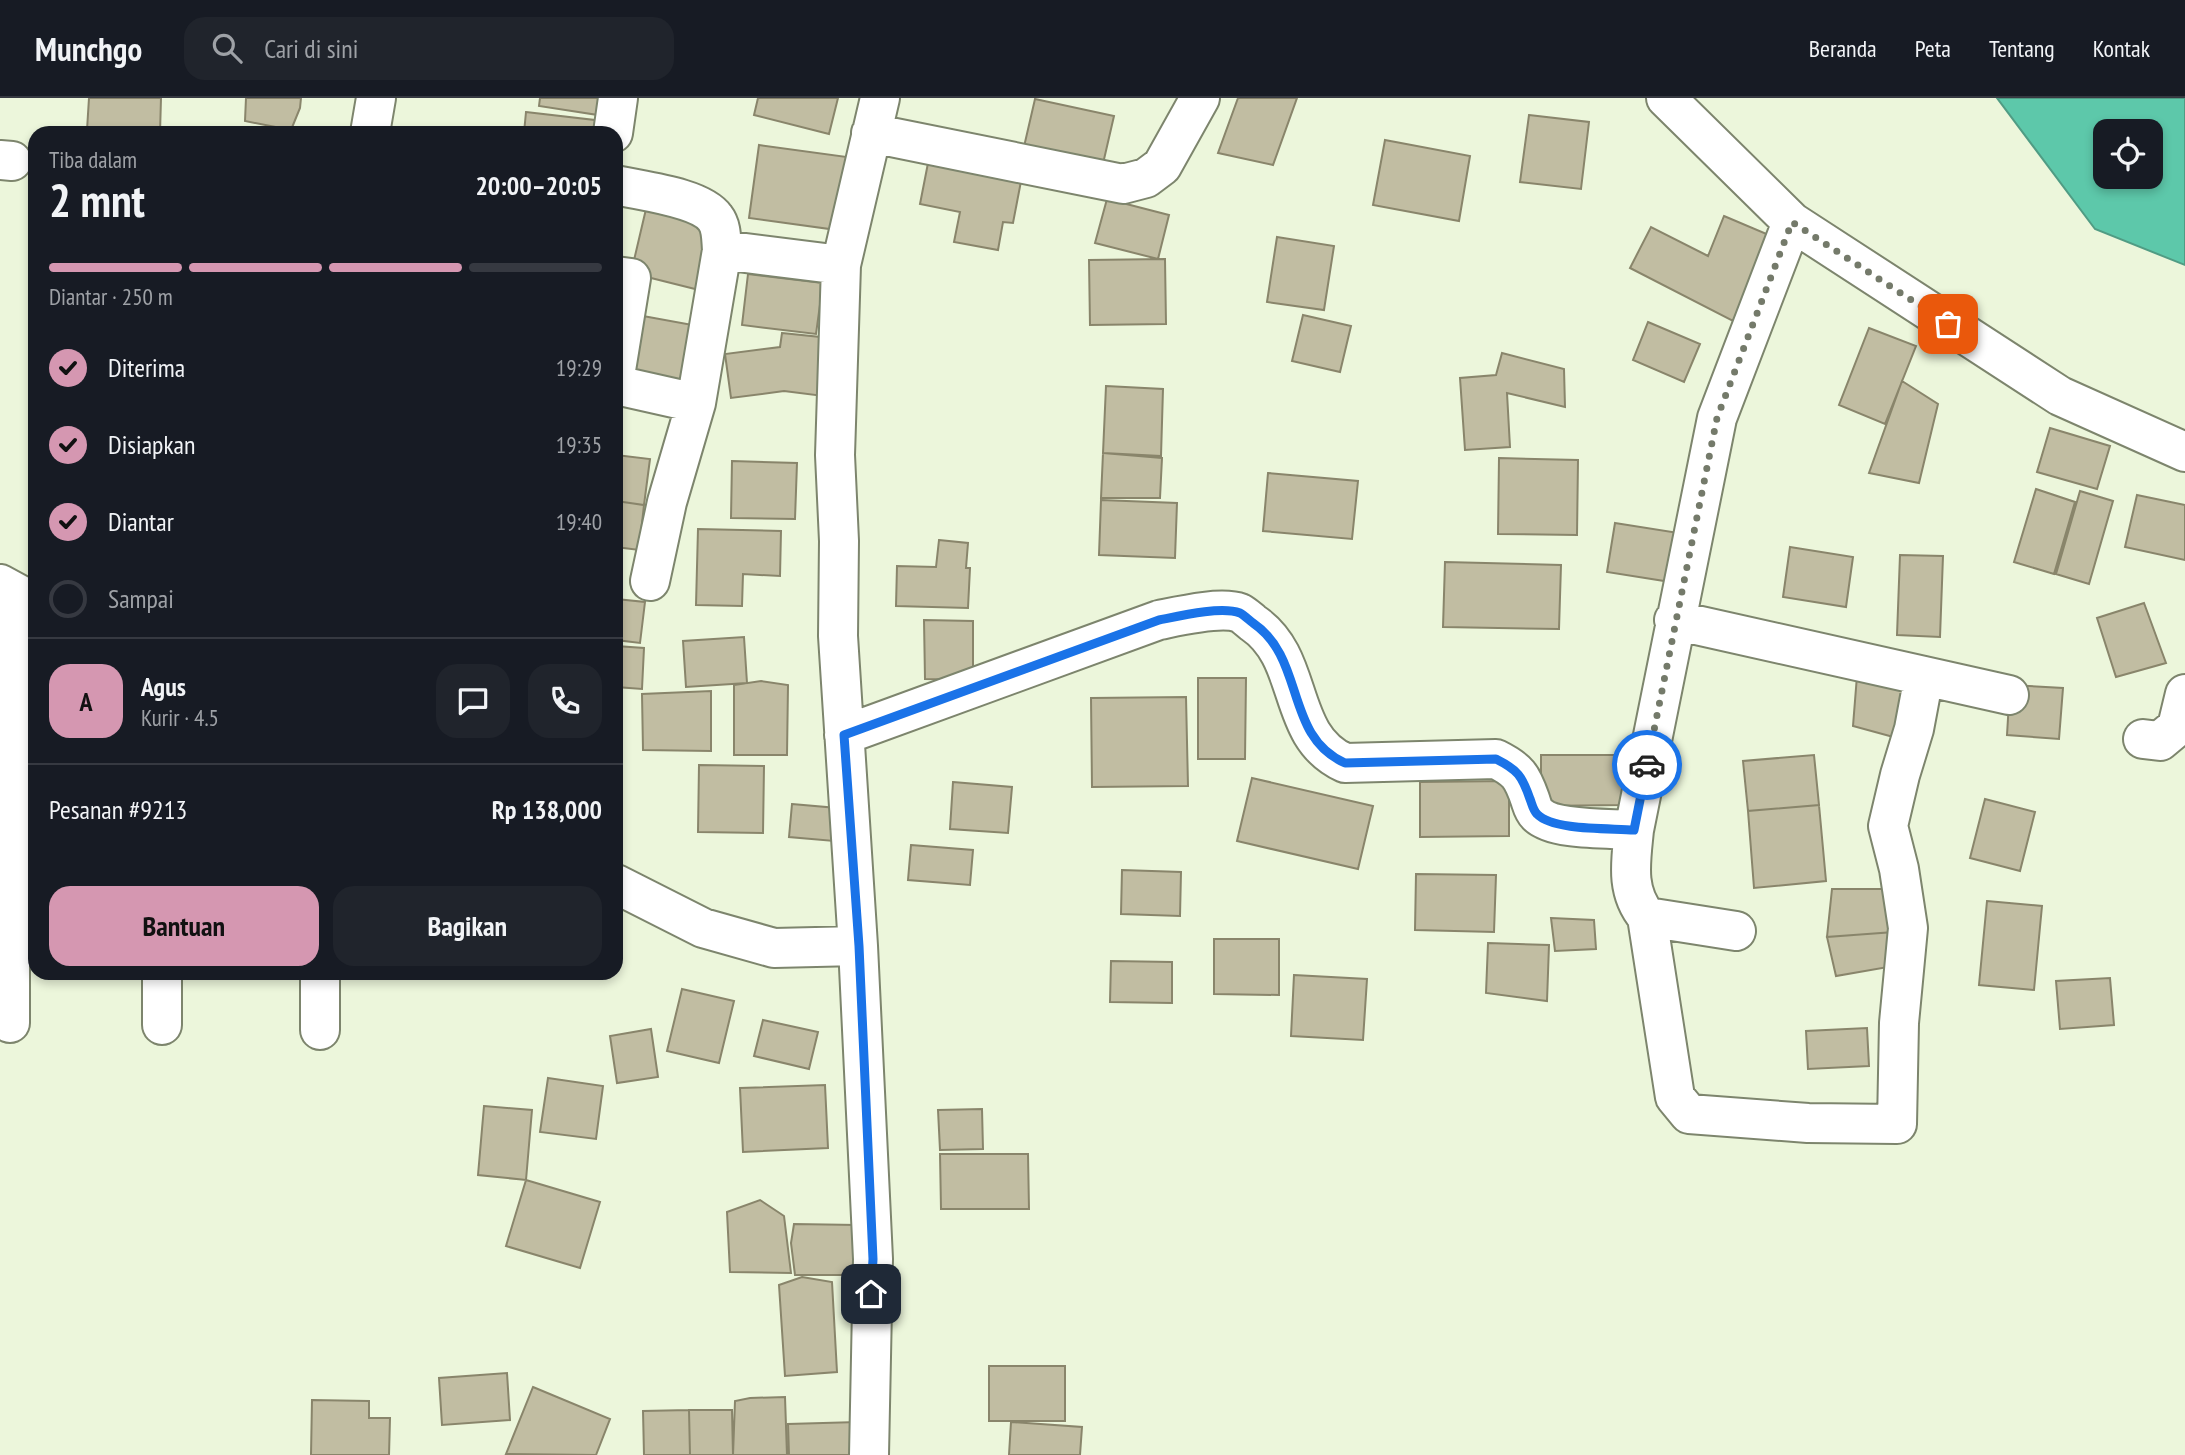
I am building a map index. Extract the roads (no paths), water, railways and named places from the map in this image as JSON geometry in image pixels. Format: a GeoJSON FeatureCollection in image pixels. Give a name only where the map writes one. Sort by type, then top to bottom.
{"type":"FeatureCollection","features":[{"type":"Feature","properties":{"kind":"street"},"geometry":{"type":"LineString","coordinates":[[371,126],[376,98]]}},
{"type":"Feature","properties":{"kind":"street"},"geometry":{"type":"LineString","coordinates":[[614,126],[618,98]]}},
{"type":"Feature","properties":{"kind":"street"},"geometry":{"type":"LineString","coordinates":[[869,1455],[873,1259],[859,946],[838,636],[839,541],[835,455],[841,265],[876,116],[1123,184],[1146,178],[1162,166],[1200,98]]}},
{"type":"Feature","properties":{"kind":"street"},"geometry":{"type":"LineString","coordinates":[[1667,98],[1792,222],[2060,396],[2185,452]]}},
{"type":"Feature","properties":{"kind":"street"},"geometry":{"type":"LineString","coordinates":[[623,187],[692,203],[707,210],[720,226],[722,250],[696,402],[667,502],[650,581]]}},
{"type":"Feature","properties":{"kind":"street"},"geometry":{"type":"LineString","coordinates":[[1792,222],[1717,418],[1674,620],[1634,830],[1629,873],[1637,905],[1647,917],[1675,1097],[1689,1114],[1808,1123],[1897,1124],[1899,1023],[1908,928],[1899,869],[1888,826],[1914,729],[1924,676]]}},
{"type":"Feature","properties":{"kind":"street"},"geometry":{"type":"LineString","coordinates":[[722,250],[841,265]]}},
{"type":"Feature","properties":{"kind":"street"},"geometry":{"type":"LineString","coordinates":[[623,277],[631,278],[623,327]]}},
{"type":"Feature","properties":{"kind":"street"},"geometry":{"type":"LineString","coordinates":[[623,386],[696,402]]}},
{"type":"Feature","properties":{"kind":"street"},"geometry":{"type":"LineString","coordinates":[[0,584],[20,618],[10,1023]]}},
{"type":"Feature","properties":{"kind":"street"},"geometry":{"type":"LineString","coordinates":[[844,735],[1159,620],[1198,612],[1239,613],[1264,630],[1285,661],[1306,726],[1320,747],[1334,758],[1345,763],[1496,759],[1514,768],[1524,781],[1535,812],[1545,820],[1557,824],[1634,830]]}},
{"type":"Feature","properties":{"kind":"street"},"geometry":{"type":"LineString","coordinates":[[1674,620],[2009,695]]}},
{"type":"Feature","properties":{"kind":"street"},"geometry":{"type":"LineString","coordinates":[[2143,739],[2160,741],[2177,727],[2185,694]]}},
{"type":"Feature","properties":{"kind":"street"},"geometry":{"type":"LineString","coordinates":[[623,888],[703,928],[774,947],[859,946]]}},
{"type":"Feature","properties":{"kind":"street"},"geometry":{"type":"LineString","coordinates":[[1647,917],[1736,931]]}},
{"type":"Feature","properties":{"kind":"street"},"geometry":{"type":"LineString","coordinates":[[162,980],[162,1025]]}},
{"type":"Feature","properties":{"kind":"street"},"geometry":{"type":"LineString","coordinates":[[320,980],[320,1030]]}},
{"type":"Feature","properties":{"kind":"water"},"geometry":{"type":"Polygon","coordinates":[[[1997,98],[2185,98],[2185,265],[2095,229],[1997,98]]]}}]}
